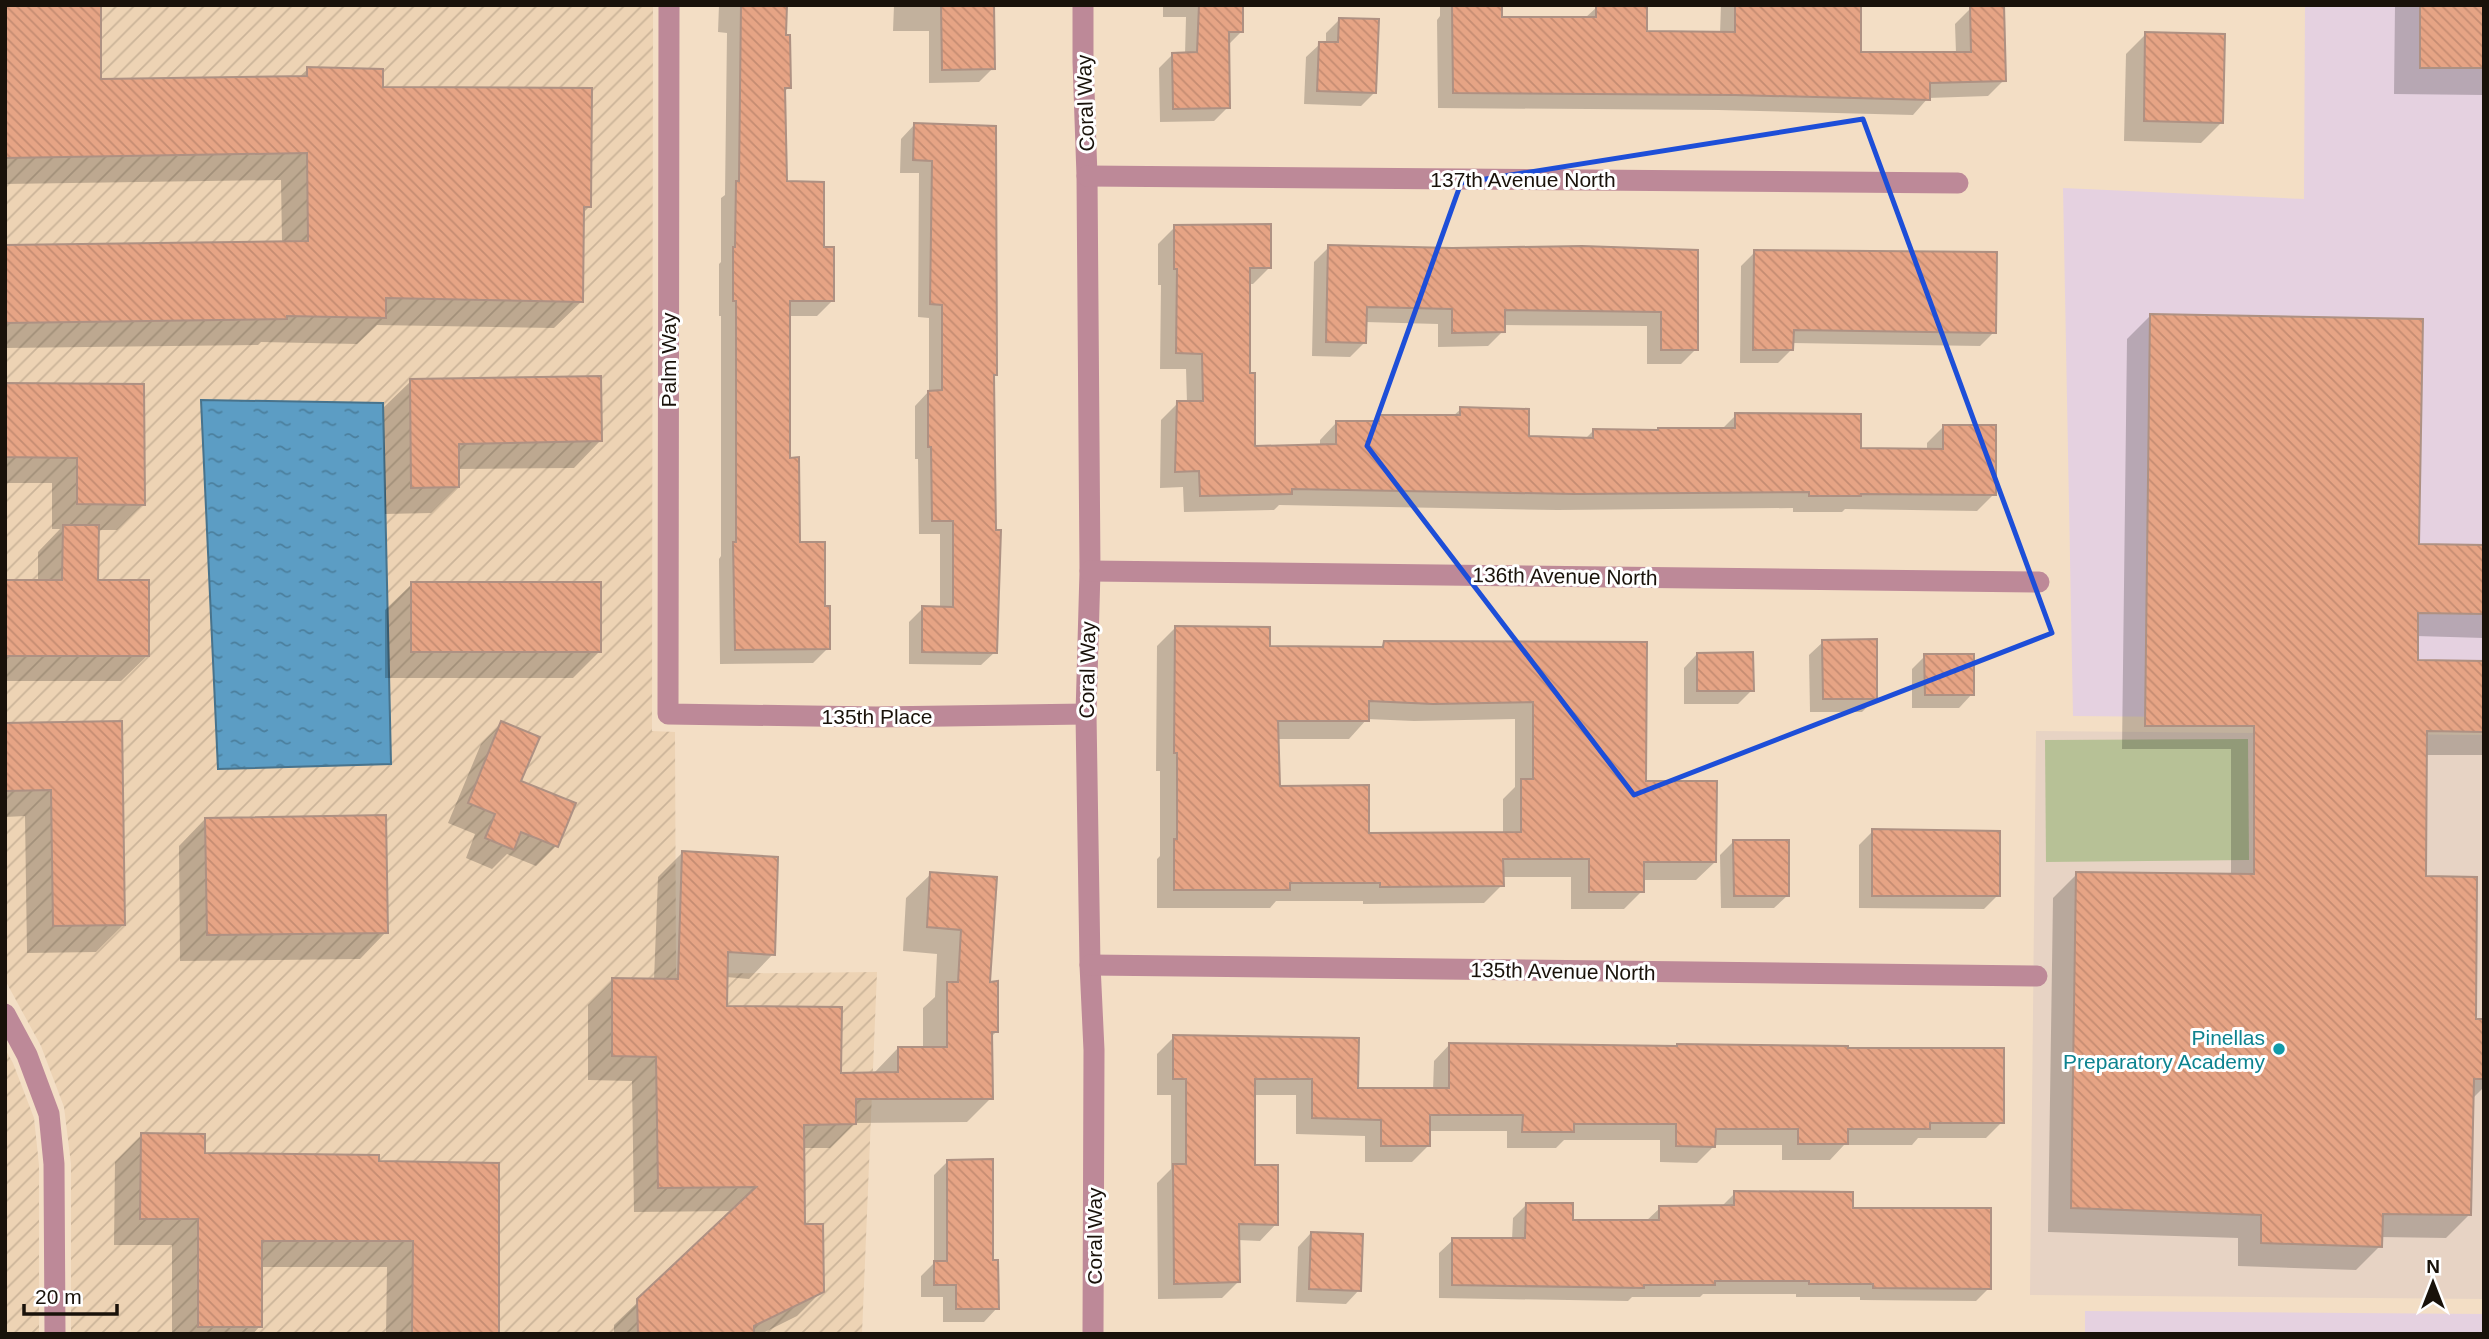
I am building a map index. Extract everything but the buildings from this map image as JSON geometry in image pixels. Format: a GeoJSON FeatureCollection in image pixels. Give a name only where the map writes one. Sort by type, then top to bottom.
{"type":"FeatureCollection","features":[{"type":"Feature","properties":{"kind":"street","name":"Palm Way"},"geometry":{"type":"LineString","coordinates":[[668,714],[669,5]]}},
{"type":"Feature","properties":{"kind":"street","name":"Coral Way"},"geometry":{"type":"LineString","coordinates":[[1083,5],[1090,571],[1086,714],[1094,1050],[1093,1334]]}},
{"type":"Feature","properties":{"kind":"street","name":"137th Avenue North"},"geometry":{"type":"LineString","coordinates":[[1087,176],[1958,183]]}},
{"type":"Feature","properties":{"kind":"street","name":"136th Avenue North"},"geometry":{"type":"LineString","coordinates":[[1090,571],[2039,582]]}},
{"type":"Feature","properties":{"kind":"street","name":"135th Place"},"geometry":{"type":"LineString","coordinates":[[668,714],[876,717],[1086,714]]}},
{"type":"Feature","properties":{"kind":"street","name":"135th Avenue North"},"geometry":{"type":"LineString","coordinates":[[1090,965],[2037,976]]}},
{"type":"Feature","properties":{"kind":"street"},"geometry":{"type":"LineString","coordinates":[[5,1014],[27,1055],[49,1114],[54,1164],[55,1334]]}},
{"type":"Feature","properties":{"kind":"highlighted area"},"geometry":{"type":"Polygon","coordinates":[[[1863,119],[2052,633],[1634,795],[1367,446],[1461,183],[1863,119]]]}},
{"type":"Feature","properties":{"kind":"shaded area"},"geometry":{"type":"Polygon","coordinates":[[[5,5],[653,5],[652,731],[675,732],[676,974],[877,972],[862,1334],[71,1334],[71,1164],[64,1107],[41,1046],[5,980],[5,5]]]}},
{"type":"Feature","properties":{"kind":"shaded area"},"geometry":{"type":"Polygon","coordinates":[[[2305,5],[2484,5],[2484,720],[2073,716],[2063,188],[2304,199],[2305,5]]]}},
{"type":"Feature","properties":{"kind":"shaded area"},"geometry":{"type":"Polygon","coordinates":[[[2036,731],[2484,735],[2484,1299],[2030,1295],[2036,731]]]}},
{"type":"Feature","properties":{"kind":"shaded area"},"geometry":{"type":"Polygon","coordinates":[[[5,1049],[34,1118],[39,1165],[39,1334],[5,1334],[5,1049]]]}},
{"type":"Feature","properties":{"kind":"shaded area"},"geometry":{"type":"Polygon","coordinates":[[[2085,1311],[2484,1314],[2484,1334],[2085,1334],[2085,1311]]]}},
{"type":"Feature","properties":{"kind":"green space"},"geometry":{"type":"Polygon","coordinates":[[[2248,739],[2249,860],[2046,862],[2045,740],[2248,739]]]}},
{"type":"Feature","properties":{"kind":"water"},"geometry":{"type":"Polygon","coordinates":[[[201,400],[383,403],[391,764],[218,769],[201,400]]]}},
{"type":"Feature","properties":{"kind":"place","name":"Pinellas Preparatory Academy"},"geometry":{"type":"Point","coordinates":[2279,1049]}}]}
